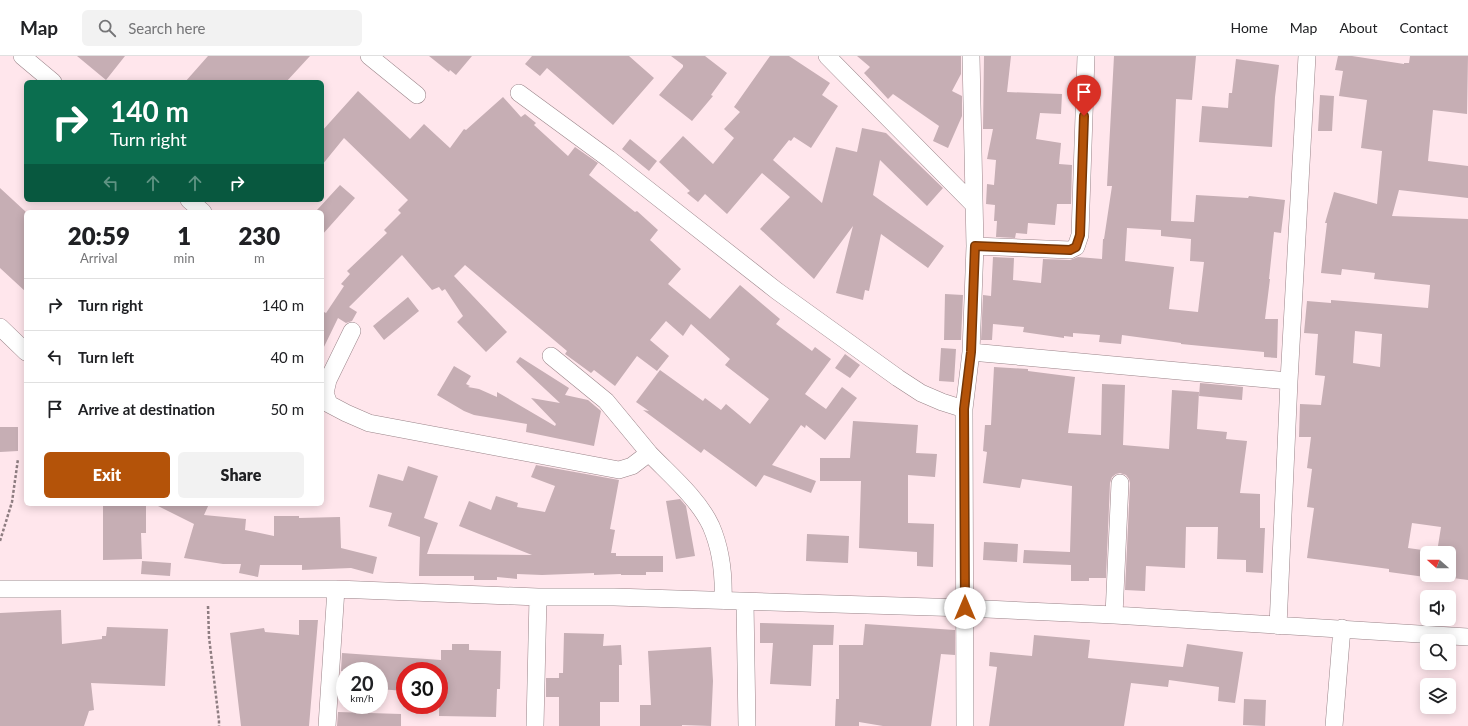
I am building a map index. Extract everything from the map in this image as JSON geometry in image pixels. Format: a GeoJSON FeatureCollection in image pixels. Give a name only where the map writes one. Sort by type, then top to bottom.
{"type":"FeatureCollection","features":[{"type":"Feature","properties":{"kind":"street"},"geometry":{"type":"LineString","coordinates":[[22,56],[50,80]]}},
{"type":"Feature","properties":{"kind":"street"},"geometry":{"type":"LineString","coordinates":[[368,56],[417,95]]}},
{"type":"Feature","properties":{"kind":"street"},"geometry":{"type":"LineString","coordinates":[[827,56],[974,206]]}},
{"type":"Feature","properties":{"kind":"street"},"geometry":{"type":"LineString","coordinates":[[965,726],[964,409],[971,352],[975,246],[971,56]]}},
{"type":"Feature","properties":{"kind":"street"},"geometry":{"type":"LineString","coordinates":[[975,246],[1070,250],[1076,247],[1080,235],[1086,56]]}},
{"type":"Feature","properties":{"kind":"street"},"geometry":{"type":"LineString","coordinates":[[1278,626],[1306,56]]}},
{"type":"Feature","properties":{"kind":"street"},"geometry":{"type":"LineString","coordinates":[[519,93],[608,159],[777,291],[898,378],[921,392],[942,402],[964,409]]}},
{"type":"Feature","properties":{"kind":"street"},"geometry":{"type":"LineString","coordinates":[[191,202],[201,210]]}},
{"type":"Feature","properties":{"kind":"street"},"geometry":{"type":"LineString","coordinates":[[0,327],[24,350]]}},
{"type":"Feature","properties":{"kind":"street"},"geometry":{"type":"LineString","coordinates":[[352,331],[328,380],[325,393],[329,404],[369,423],[619,470],[632,466],[649,453]]}},
{"type":"Feature","properties":{"kind":"street"},"geometry":{"type":"LineString","coordinates":[[971,352],[1289,381]]}},
{"type":"Feature","properties":{"kind":"street"},"geometry":{"type":"LineString","coordinates":[[551,356],[606,400],[649,453],[694,500],[711,526],[718,548],[724,582],[723,601]]}},
{"type":"Feature","properties":{"kind":"street"},"geometry":{"type":"LineString","coordinates":[[1114,615],[1120,484]]}},
{"type":"Feature","properties":{"kind":"street"},"geometry":{"type":"LineString","coordinates":[[0,589],[336,589],[538,597],[614,597],[965,608],[1114,615],[1278,626],[1342,628],[1468,637]]}},
{"type":"Feature","properties":{"kind":"street"},"geometry":{"type":"LineString","coordinates":[[327,726],[336,589]]}},
{"type":"Feature","properties":{"kind":"street"},"geometry":{"type":"LineString","coordinates":[[535,726],[538,597]]}},
{"type":"Feature","properties":{"kind":"street"},"geometry":{"type":"LineString","coordinates":[[745,602],[746,726]]}},
{"type":"Feature","properties":{"kind":"street"},"geometry":{"type":"LineString","coordinates":[[1334,726],[1342,628]]}},
{"type":"Feature","properties":{"kind":"path"},"geometry":{"type":"LineString","coordinates":[[0,541],[12,502],[18,459]]}},
{"type":"Feature","properties":{"kind":"path"},"geometry":{"type":"LineString","coordinates":[[208,601],[209,638],[220,721],[219,726]]}},
{"type":"Feature","properties":{"kind":"building"},"geometry":{"type":"Polygon","coordinates":[[[77,56],[125,56],[106,80],[77,56]]]}},
{"type":"Feature","properties":{"kind":"building"},"geometry":{"type":"Polygon","coordinates":[[[208,56],[310,56],[288,80],[187,80],[208,56]]]}},
{"type":"Feature","properties":{"kind":"building"},"geometry":{"type":"Polygon","coordinates":[[[429,56],[472,56],[456,75],[450,70],[449,72],[429,56]]]}},
{"type":"Feature","properties":{"kind":"building"},"geometry":{"type":"Polygon","coordinates":[[[532,56],[629,56],[654,78],[613,125],[547,68],[540,76],[525,64],[532,56]]]}},
{"type":"Feature","properties":{"kind":"building"},"geometry":{"type":"Polygon","coordinates":[[[671,56],[705,56],[727,73],[711,95],[713,96],[692,121],[659,95],[683,67],[683,65],[671,56]]]}},
{"type":"Feature","properties":{"kind":"building"},"geometry":{"type":"Polygon","coordinates":[[[770,56],[789,56],[830,83],[822,95],[838,106],[811,148],[794,137],[791,141],[789,140],[773,160],[822,203],[836,147],[857,152],[862,128],[886,133],[943,188],[927,206],[880,160],[873,195],[944,246],[928,268],[881,234],[869,291],[865,290],[863,300],[836,293],[853,226],[814,279],[760,229],[790,197],[762,173],[727,214],[705,194],[698,202],[687,193],[690,191],[659,162],[683,136],[713,164],[734,138],[724,129],[740,112],[734,107],[770,56]]]}},
{"type":"Feature","properties":{"kind":"building"},"geometry":{"type":"Polygon","coordinates":[[[857,56],[961,56],[961,74],[952,91],[962,96],[962,116],[948,148],[933,141],[939,126],[893,94],[888,99],[864,73],[870,67],[857,56]]]}},
{"type":"Feature","properties":{"kind":"building"},"geometry":{"type":"Polygon","coordinates":[[[984,56],[1011,56],[1007,92],[1062,94],[1061,114],[1040,113],[1036,139],[1061,143],[1059,164],[1072,165],[1071,204],[1057,204],[1055,225],[1028,223],[1027,234],[1016,233],[1015,238],[996,237],[997,221],[994,221],[995,205],[986,204],[987,184],[994,185],[996,160],[987,159],[993,129],[983,129],[984,56]]]}},
{"type":"Feature","properties":{"kind":"building"},"geometry":{"type":"Polygon","coordinates":[[[1114,56],[1196,56],[1192,100],[1176,99],[1171,221],[1194,222],[1196,195],[1248,198],[1249,196],[1285,200],[1281,233],[1274,232],[1265,319],[1278,319],[1277,358],[1264,357],[1264,352],[1181,344],[1122,335],[1121,344],[1099,342],[1100,335],[1073,333],[1073,337],[1064,336],[1064,338],[1023,332],[1024,327],[993,324],[992,340],[981,340],[983,295],[991,296],[993,257],[1014,258],[1013,280],[1041,283],[1043,259],[1070,260],[1078,257],[1102,259],[1103,239],[1112,186],[1107,186],[1114,56]],[[1127,228],[1125,261],[1174,267],[1169,309],[1198,312],[1204,262],[1190,261],[1191,239],[1161,236],[1161,230],[1127,228]]]}},
{"type":"Feature","properties":{"kind":"building"},"geometry":{"type":"Polygon","coordinates":[[[1338,56],[1352,56],[1404,64],[1409,63],[1410,56],[1468,56],[1467,114],[1433,110],[1428,161],[1468,166],[1468,198],[1399,190],[1392,216],[1468,219],[1468,580],[1456,578],[1456,546],[1438,546],[1441,527],[1412,523],[1408,548],[1420,550],[1420,576],[1389,572],[1389,569],[1307,558],[1314,508],[1307,507],[1312,469],[1307,468],[1311,437],[1299,437],[1300,404],[1321,405],[1325,376],[1315,375],[1318,334],[1304,333],[1307,301],[1331,303],[1331,300],[1428,308],[1430,285],[1374,279],[1375,273],[1342,269],[1341,275],[1321,273],[1327,223],[1325,223],[1334,192],[1377,204],[1382,151],[1361,148],[1367,100],[1339,96],[1343,71],[1335,70],[1338,56]],[[1355,331],[1353,363],[1380,367],[1382,334],[1355,331]]]}},
{"type":"Feature","properties":{"kind":"building"},"geometry":{"type":"Polygon","coordinates":[[[1236,59],[1279,65],[1275,97],[1272,147],[1199,142],[1202,106],[1228,108],[1229,93],[1232,93],[1236,59]]]}},
{"type":"Feature","properties":{"kind":"building"},"geometry":{"type":"Polygon","coordinates":[[[358,91],[410,139],[424,124],[450,148],[464,129],[466,130],[503,97],[521,117],[525,114],[536,123],[534,125],[568,156],[575,147],[598,163],[589,175],[635,212],[637,211],[658,230],[650,240],[681,269],[668,284],[710,319],[740,285],[780,319],[776,324],[812,351],[815,347],[831,359],[805,394],[826,409],[842,387],[857,398],[825,440],[806,425],[805,428],[801,425],[772,465],[816,481],[811,493],[764,475],[756,487],[704,449],[701,453],[643,410],[649,411],[636,402],[660,370],[703,401],[705,398],[721,410],[726,404],[750,424],[769,399],[725,365],[730,359],[691,324],[683,336],[666,321],[650,340],[669,356],[657,371],[637,356],[615,386],[594,370],[591,373],[565,354],[567,351],[465,265],[454,276],[507,332],[486,352],[457,322],[463,316],[445,289],[442,291],[439,287],[432,290],[402,255],[349,307],[357,312],[352,321],[346,323],[338,318],[324,347],[324,312],[326,313],[344,286],[341,284],[350,274],[347,271],[387,233],[384,230],[401,213],[398,210],[408,200],[344,138],[324,163],[324,129],[358,91]]]}},
{"type":"Feature","properties":{"kind":"building"},"geometry":{"type":"Polygon","coordinates":[[[1320,95],[1334,96],[1332,131],[1318,131],[1320,95]]]}},
{"type":"Feature","properties":{"kind":"building"},"geometry":{"type":"Polygon","coordinates":[[[630,139],[657,161],[649,171],[622,149],[630,139]]]}},
{"type":"Feature","properties":{"kind":"building"},"geometry":{"type":"Polygon","coordinates":[[[340,185],[355,198],[324,233],[324,210],[317,210],[340,185]]]}},
{"type":"Feature","properties":{"kind":"building"},"geometry":{"type":"Polygon","coordinates":[[[0,188],[24,210],[24,290],[0,268],[0,188]]]}},
{"type":"Feature","properties":{"kind":"building"},"geometry":{"type":"Polygon","coordinates":[[[945,294],[963,295],[961,340],[944,340],[945,294]]]}},
{"type":"Feature","properties":{"kind":"building"},"geometry":{"type":"Polygon","coordinates":[[[408,297],[419,311],[384,340],[373,326],[408,297]]]}},
{"type":"Feature","properties":{"kind":"building"},"geometry":{"type":"Polygon","coordinates":[[[941,348],[956,349],[954,382],[939,381],[941,348]]]}},
{"type":"Feature","properties":{"kind":"building"},"geometry":{"type":"Polygon","coordinates":[[[845,354],[860,365],[850,378],[835,368],[845,354]]]}},
{"type":"Feature","properties":{"kind":"building"},"geometry":{"type":"Polygon","coordinates":[[[520,357],[569,388],[565,395],[588,400],[601,411],[594,446],[526,432],[527,424],[474,415],[464,411],[437,395],[454,366],[471,376],[466,384],[470,386],[468,387],[479,389],[497,397],[497,392],[555,426],[556,424],[531,398],[560,403],[516,362],[520,357]]]}},
{"type":"Feature","properties":{"kind":"building"},"geometry":{"type":"Polygon","coordinates":[[[994,367],[1028,369],[1028,371],[1075,377],[1068,433],[1101,435],[1102,384],[1125,385],[1123,445],[1169,449],[1172,390],[1199,392],[1197,429],[1227,432],[1226,439],[1247,441],[1240,493],[1260,494],[1260,528],[1265,528],[1263,573],[1246,572],[1246,560],[1217,559],[1218,527],[1186,527],[1185,568],[1146,566],[1145,591],[1125,590],[1130,483],[1126,475],[1120,473],[1112,477],[1110,483],[1106,578],[1089,578],[1089,581],[1071,581],[1071,565],[1023,563],[1024,550],[1070,552],[1072,486],[1022,479],[1020,488],[983,483],[987,452],[983,451],[985,425],[991,425],[994,367]]]}},
{"type":"Feature","properties":{"kind":"building"},"geometry":{"type":"Polygon","coordinates":[[[1200,383],[1243,387],[1242,400],[1199,396],[1200,383]]]}},
{"type":"Feature","properties":{"kind":"building"},"geometry":{"type":"Polygon","coordinates":[[[853,421],[918,425],[916,453],[937,454],[935,477],[908,475],[908,523],[934,524],[933,567],[917,566],[917,552],[859,548],[861,481],[820,481],[820,458],[850,458],[853,421]]]}},
{"type":"Feature","properties":{"kind":"building"},"geometry":{"type":"Polygon","coordinates":[[[0,427],[18,427],[18,451],[0,452],[0,427]]]}},
{"type":"Feature","properties":{"kind":"building"},"geometry":{"type":"Polygon","coordinates":[[[536,465],[619,480],[610,529],[615,530],[611,553],[616,553],[616,556],[663,556],[663,572],[646,572],[646,575],[594,575],[594,573],[542,575],[517,574],[517,579],[497,577],[497,580],[474,580],[474,576],[419,576],[420,537],[388,526],[392,513],[369,507],[378,474],[403,481],[408,466],[438,476],[424,518],[438,523],[427,554],[532,555],[459,526],[469,501],[491,510],[496,496],[518,503],[517,507],[545,512],[555,486],[531,477],[536,465]]]}},
{"type":"Feature","properties":{"kind":"building"},"geometry":{"type":"Polygon","coordinates":[[[680,499],[686,506],[695,556],[676,559],[666,501],[680,499]]]}},
{"type":"Feature","properties":{"kind":"building"},"geometry":{"type":"Polygon","coordinates":[[[103,506],[146,506],[146,533],[141,533],[142,559],[103,560],[103,506]]]}},
{"type":"Feature","properties":{"kind":"building"},"geometry":{"type":"Polygon","coordinates":[[[158,506],[208,506],[204,515],[246,519],[245,530],[274,536],[274,516],[299,516],[299,518],[340,517],[341,548],[377,557],[373,574],[351,568],[302,570],[302,565],[260,565],[258,577],[239,573],[241,564],[223,564],[184,558],[194,524],[158,506]]]}},
{"type":"Feature","properties":{"kind":"building"},"geometry":{"type":"Polygon","coordinates":[[[807,534],[849,536],[848,563],[806,561],[807,534]]]}},
{"type":"Feature","properties":{"kind":"building"},"geometry":{"type":"Polygon","coordinates":[[[984,542],[1018,544],[1017,562],[983,560],[984,542]]]}},
{"type":"Feature","properties":{"kind":"building"},"geometry":{"type":"Polygon","coordinates":[[[142,561],[171,563],[170,576],[141,574],[142,561]]]}},
{"type":"Feature","properties":{"kind":"building"},"geometry":{"type":"Polygon","coordinates":[[[61,610],[62,644],[102,639],[102,636],[106,636],[107,627],[168,629],[165,686],[91,683],[94,710],[89,711],[84,726],[0,726],[0,613],[61,610]]]}},
{"type":"Feature","properties":{"kind":"building"},"geometry":{"type":"Polygon","coordinates":[[[299,620],[318,620],[309,726],[241,726],[230,633],[264,628],[265,632],[299,635],[299,620]]]}},
{"type":"Feature","properties":{"kind":"building"},"geometry":{"type":"Polygon","coordinates":[[[760,623],[834,625],[833,645],[813,645],[811,686],[770,684],[773,643],[760,643],[760,623]]]}},
{"type":"Feature","properties":{"kind":"building"},"geometry":{"type":"Polygon","coordinates":[[[865,624],[955,630],[955,655],[941,654],[931,726],[883,726],[859,722],[859,726],[835,726],[836,699],[839,699],[839,645],[863,645],[865,624]]]}},
{"type":"Feature","properties":{"kind":"building"},"geometry":{"type":"Polygon","coordinates":[[[564,633],[604,634],[603,646],[621,645],[622,665],[619,665],[619,702],[600,702],[600,726],[559,726],[559,697],[546,697],[546,678],[559,678],[559,673],[563,673],[564,633]]]}},
{"type":"Feature","properties":{"kind":"building"},"geometry":{"type":"Polygon","coordinates":[[[1034,635],[1090,640],[1088,658],[1183,667],[1187,644],[1243,652],[1235,703],[1218,701],[1219,687],[1169,680],[1168,687],[1131,683],[1124,726],[989,726],[997,667],[989,666],[990,652],[1032,656],[1034,635]]]}},
{"type":"Feature","properties":{"kind":"building"},"geometry":{"type":"Polygon","coordinates":[[[452,644],[469,644],[469,650],[501,651],[500,689],[497,689],[496,717],[439,716],[439,714],[448,714],[448,662],[396,662],[396,690],[388,690],[388,662],[342,662],[342,653],[441,660],[441,650],[452,650],[452,644]]]}},
{"type":"Feature","properties":{"kind":"building"},"geometry":{"type":"Polygon","coordinates":[[[711,647],[713,681],[711,726],[640,726],[640,705],[651,705],[648,651],[711,647]]]}},
{"type":"Feature","properties":{"kind":"building"},"geometry":{"type":"Polygon","coordinates":[[[1244,699],[1266,700],[1265,726],[1243,725],[1244,699]]]}},
{"type":"Feature","properties":{"kind":"building"},"geometry":{"type":"Polygon","coordinates":[[[338,714],[401,714],[401,726],[337,726],[338,714]]]}},
{"type":"Feature","properties":{"kind":"route"},"geometry":{"type":"LineString","coordinates":[[965,608],[964,409],[971,352],[975,246],[1070,250],[1076,247],[1080,235],[1084,116]]}}]}
